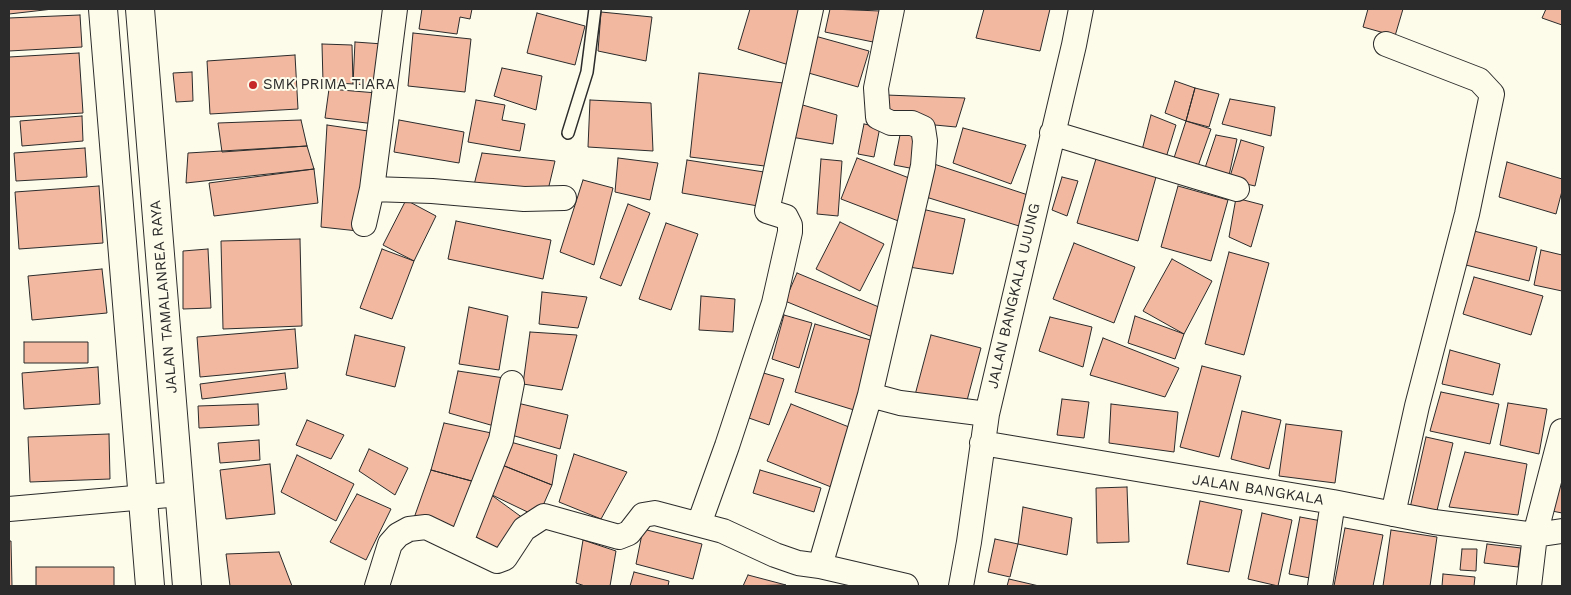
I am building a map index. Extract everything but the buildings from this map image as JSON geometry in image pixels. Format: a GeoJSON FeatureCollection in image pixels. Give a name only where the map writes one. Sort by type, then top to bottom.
{"type":"FeatureCollection","features":[{"type":"Feature","properties":{"kind":"main road"},"geometry":{"type":"LineString","coordinates":[[103,9],[150,586]]}},
{"type":"Feature","properties":{"kind":"main road","name":"JALAN TAMALANREA RAYA"},"geometry":{"type":"LineString","coordinates":[[140,9],[187,586]]}},
{"type":"Feature","properties":{"kind":"street"},"geometry":{"type":"LineString","coordinates":[[364,224],[372,189],[395,9]]}},
{"type":"Feature","properties":{"kind":"street"},"geometry":{"type":"LineString","coordinates":[[699,524],[728,446],[774,303],[790,232],[790,225],[786,217],[766,211],[810,9]]}},
{"type":"Feature","properties":{"kind":"street"},"geometry":{"type":"LineString","coordinates":[[820,566],[870,395],[923,166],[925,141],[923,128],[912,123],[891,123],[878,117],[876,88],[892,9]]}},
{"type":"Feature","properties":{"kind":"street","name":"JALAN BANGKALA UJUNG"},"geometry":{"type":"LineString","coordinates":[[961,586],[987,414],[1081,9]]}},
{"type":"Feature","properties":{"kind":"street"},"geometry":{"type":"LineString","coordinates":[[1386,44],[1480,80],[1492,94],[1467,214],[1418,406],[1393,514]]}},
{"type":"Feature","properties":{"kind":"street"},"geometry":{"type":"LineString","coordinates":[[1052,133],[1237,189]]}},
{"type":"Feature","properties":{"kind":"street"},"geometry":{"type":"LineString","coordinates":[[372,189],[432,191],[524,199],[564,198]]}},
{"type":"Feature","properties":{"kind":"street"},"geometry":{"type":"LineString","coordinates":[[461,542],[501,440],[512,383]]}},
{"type":"Feature","properties":{"kind":"street"},"geometry":{"type":"LineString","coordinates":[[870,395],[900,403],[987,414]]}},
{"type":"Feature","properties":{"kind":"street"},"geometry":{"type":"LineString","coordinates":[[1529,586],[1535,535],[1562,431]]}},
{"type":"Feature","properties":{"kind":"street","name":"JALAN BANGKALA"},"geometry":{"type":"LineString","coordinates":[[982,443],[1333,502],[1434,522],[1535,535],[1562,531]]}},
{"type":"Feature","properties":{"kind":"street"},"geometry":{"type":"LineString","coordinates":[[9,508],[180,494]]}},
{"type":"Feature","properties":{"kind":"street"},"geometry":{"type":"LineString","coordinates":[[1320,586],[1333,502]]}},
{"type":"Feature","properties":{"kind":"street"},"geometry":{"type":"LineString","coordinates":[[377,586],[390,544],[398,535],[409,529],[426,527],[461,542],[497,561],[505,558],[524,529],[544,516],[619,538],[629,533],[643,515],[649,513],[722,531],[790,561],[906,586]]}},
{"type":"Feature","properties":{"kind":"lane"},"geometry":{"type":"LineString","coordinates":[[568,134],[587,72],[595,9]]}},
{"type":"Feature","properties":{"kind":"place","name":"SMK PRIMA TIARA"},"geometry":{"type":"Point","coordinates":[253,85]}}]}
